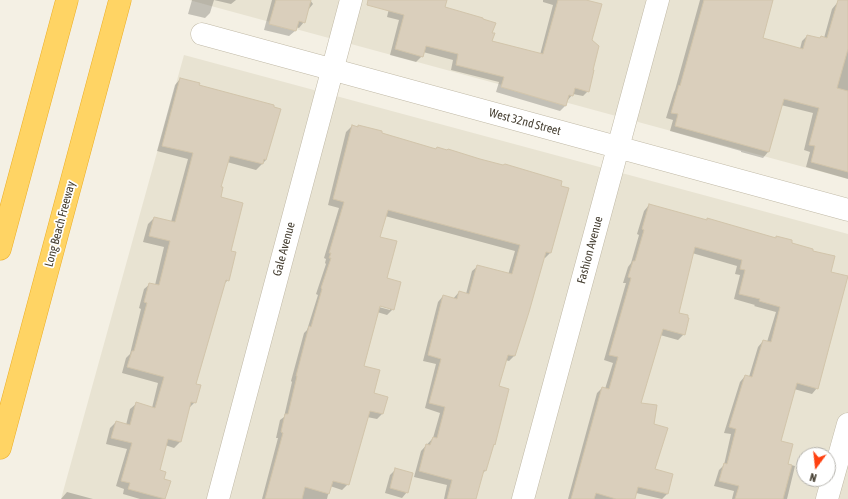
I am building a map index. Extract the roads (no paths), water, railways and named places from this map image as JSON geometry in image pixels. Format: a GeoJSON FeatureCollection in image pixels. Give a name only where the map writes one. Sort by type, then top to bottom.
{"type":"FeatureCollection","features":[{"type":"Feature","properties":{"kind":"highway"},"geometry":{"type":"LineString","coordinates":[[0,249],[67,0]]}},
{"type":"Feature","properties":{"kind":"highway","name":"Long Beach Freeway"},"geometry":{"type":"LineString","coordinates":[[0,448],[120,0]]}},
{"type":"Feature","properties":{"kind":"street","name":"Gale Avenue"},"geometry":{"type":"LineString","coordinates":[[218,499],[351,0]]}},
{"type":"Feature","properties":{"kind":"street","name":"Fashion Avenue"},"geometry":{"type":"LineString","coordinates":[[523,499],[658,0]]}},
{"type":"Feature","properties":{"kind":"street","name":"West 32nd Street"},"geometry":{"type":"LineString","coordinates":[[202,34],[848,210]]}},
{"type":"Feature","properties":{"kind":"street"},"geometry":{"type":"LineString","coordinates":[[827,499],[848,424]]}}]}
